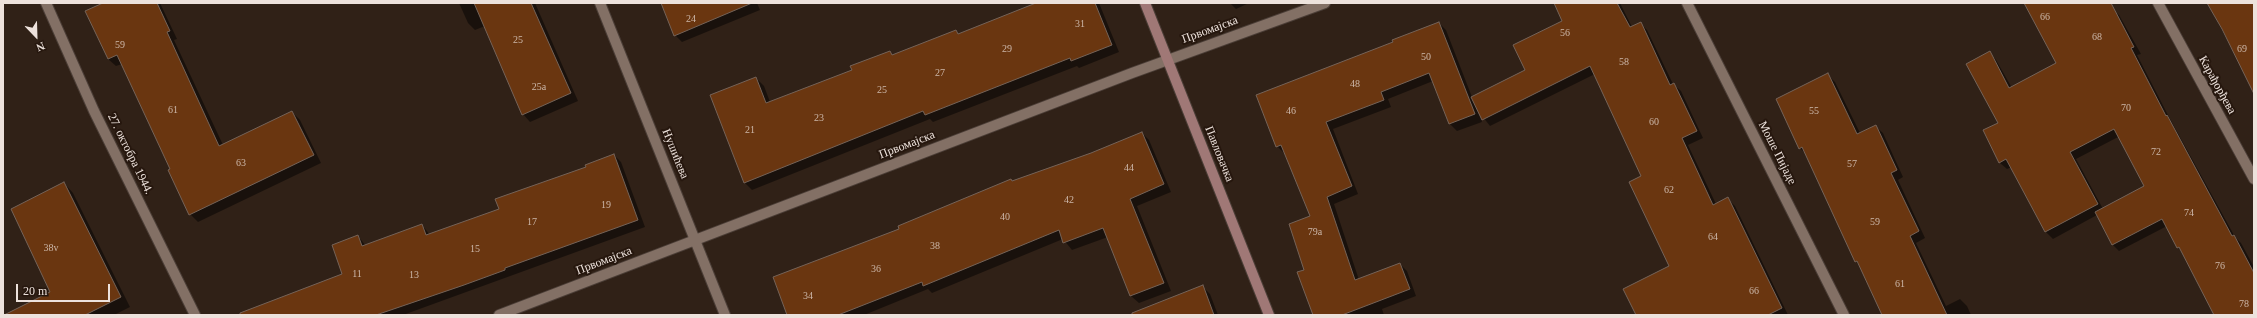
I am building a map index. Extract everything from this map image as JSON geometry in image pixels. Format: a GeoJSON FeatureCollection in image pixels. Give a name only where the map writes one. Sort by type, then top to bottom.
{"type":"FeatureCollection","features":[{"type":"Feature","properties":{"kind":"street","name":"27. октобра 1944."},"geometry":{"type":"LineString","coordinates":[[46,3],[94,111],[195,315]]}},
{"type":"Feature","properties":{"kind":"street","name":"Нушићева"},"geometry":{"type":"LineString","coordinates":[[600,3],[725,315]]}},
{"type":"Feature","properties":{"kind":"street","name":"Павловачка"},"geometry":{"type":"LineString","coordinates":[[1145,3],[1269,315]]}},
{"type":"Feature","properties":{"kind":"street","name":"Првомајска"},"geometry":{"type":"LineString","coordinates":[[499,315],[1168,60],[1325,3]]}},
{"type":"Feature","properties":{"kind":"street","name":"Моше Пијаде"},"geometry":{"type":"LineString","coordinates":[[1687,3],[1844,315]]}},
{"type":"Feature","properties":{"kind":"street","name":"Карађорђева"},"geometry":{"type":"LineString","coordinates":[[2158,3],[2254,179]]}},
{"type":"Feature","properties":{"kind":"building"},"geometry":{"type":"Polygon","coordinates":[[[103,3],[157,3],[170,31],[167,32],[219,146],[292,111],[314,155],[189,215],[168,170],[170,169],[117,55],[108,59],[85,11],[103,3]]]}},
{"type":"Feature","properties":{"kind":"building"},"geometry":{"type":"Polygon","coordinates":[[[474,3],[531,3],[571,93],[522,115],[474,3]]]}},
{"type":"Feature","properties":{"kind":"building"},"geometry":{"type":"Polygon","coordinates":[[[661,3],[752,3],[674,36],[661,3]]]}},
{"type":"Feature","properties":{"kind":"building"},"geometry":{"type":"Polygon","coordinates":[[[1036,3],[1095,3],[1112,45],[1071,61],[1070,58],[925,115],[923,111],[744,183],[710,95],[756,77],[766,103],[852,70],[850,66],[890,51],[892,55],[956,30],[958,34],[1036,3]]]}},
{"type":"Feature","properties":{"kind":"building"},"geometry":{"type":"Polygon","coordinates":[[[1554,3],[1617,3],[1630,27],[1641,22],[1670,85],[1674,83],[1697,131],[1682,138],[1713,205],[1728,197],[1782,308],[1768,315],[1636,315],[1623,289],[1669,266],[1629,182],[1641,176],[1590,66],[1482,120],[1471,97],[1525,70],[1513,45],[1562,21],[1554,3]]]}},
{"type":"Feature","properties":{"kind":"building"},"geometry":{"type":"Polygon","coordinates":[[[2024,3],[2111,3],[2134,47],[2131,48],[2166,116],[2167,115],[2232,236],[2234,235],[2254,273],[2254,315],[2214,315],[2179,247],[2177,248],[2162,219],[2112,245],[2095,212],[2144,186],[2114,129],[2070,152],[2098,204],[2045,232],[2006,159],[1999,163],[1983,130],[1998,123],[1966,64],[1990,51],[2009,88],[2056,63],[2024,3]]]}},
{"type":"Feature","properties":{"kind":"building"},"geometry":{"type":"Polygon","coordinates":[[[2207,3],[2254,3],[2254,94],[2222,29],[2207,3]]]}},
{"type":"Feature","properties":{"kind":"building"},"geometry":{"type":"Polygon","coordinates":[[[1439,22],[1475,114],[1449,124],[1429,73],[1381,92],[1384,100],[1326,122],[1352,186],[1327,197],[1355,280],[1400,263],[1410,289],[1342,315],[1313,315],[1297,272],[1304,270],[1289,224],[1310,216],[1281,145],[1276,147],[1256,95],[1393,42],[1392,40],[1439,22]]]}},
{"type":"Feature","properties":{"kind":"building"},"geometry":{"type":"Polygon","coordinates":[[[1828,73],[1857,134],[1876,125],[1897,170],[1891,173],[1919,231],[1910,236],[1947,315],[1882,315],[1857,261],[1855,262],[1802,147],[1799,149],[1776,99],[1828,73]]]}},
{"type":"Feature","properties":{"kind":"building"},"geometry":{"type":"Polygon","coordinates":[[[1142,132],[1164,184],[1130,199],[1164,283],[1130,296],[1103,228],[1063,243],[1059,230],[923,286],[922,282],[838,315],[787,315],[773,277],[899,229],[898,226],[1011,179],[1012,181],[1091,153],[1142,132]]]}},
{"type":"Feature","properties":{"kind":"building"},"geometry":{"type":"Polygon","coordinates":[[[614,154],[638,220],[505,268],[505,270],[464,285],[376,315],[240,315],[240,313],[342,274],[332,245],[358,235],[362,246],[422,224],[426,235],[499,209],[495,199],[586,167],[585,165],[614,154]]]}},
{"type":"Feature","properties":{"kind":"building"},"geometry":{"type":"Polygon","coordinates":[[[64,182],[121,297],[85,315],[4,315],[50,292],[11,209],[64,182]]]}},
{"type":"Feature","properties":{"kind":"building"},"geometry":{"type":"Polygon","coordinates":[[[1203,285],[1214,315],[1132,315],[1132,313],[1203,285]]]}}]}
